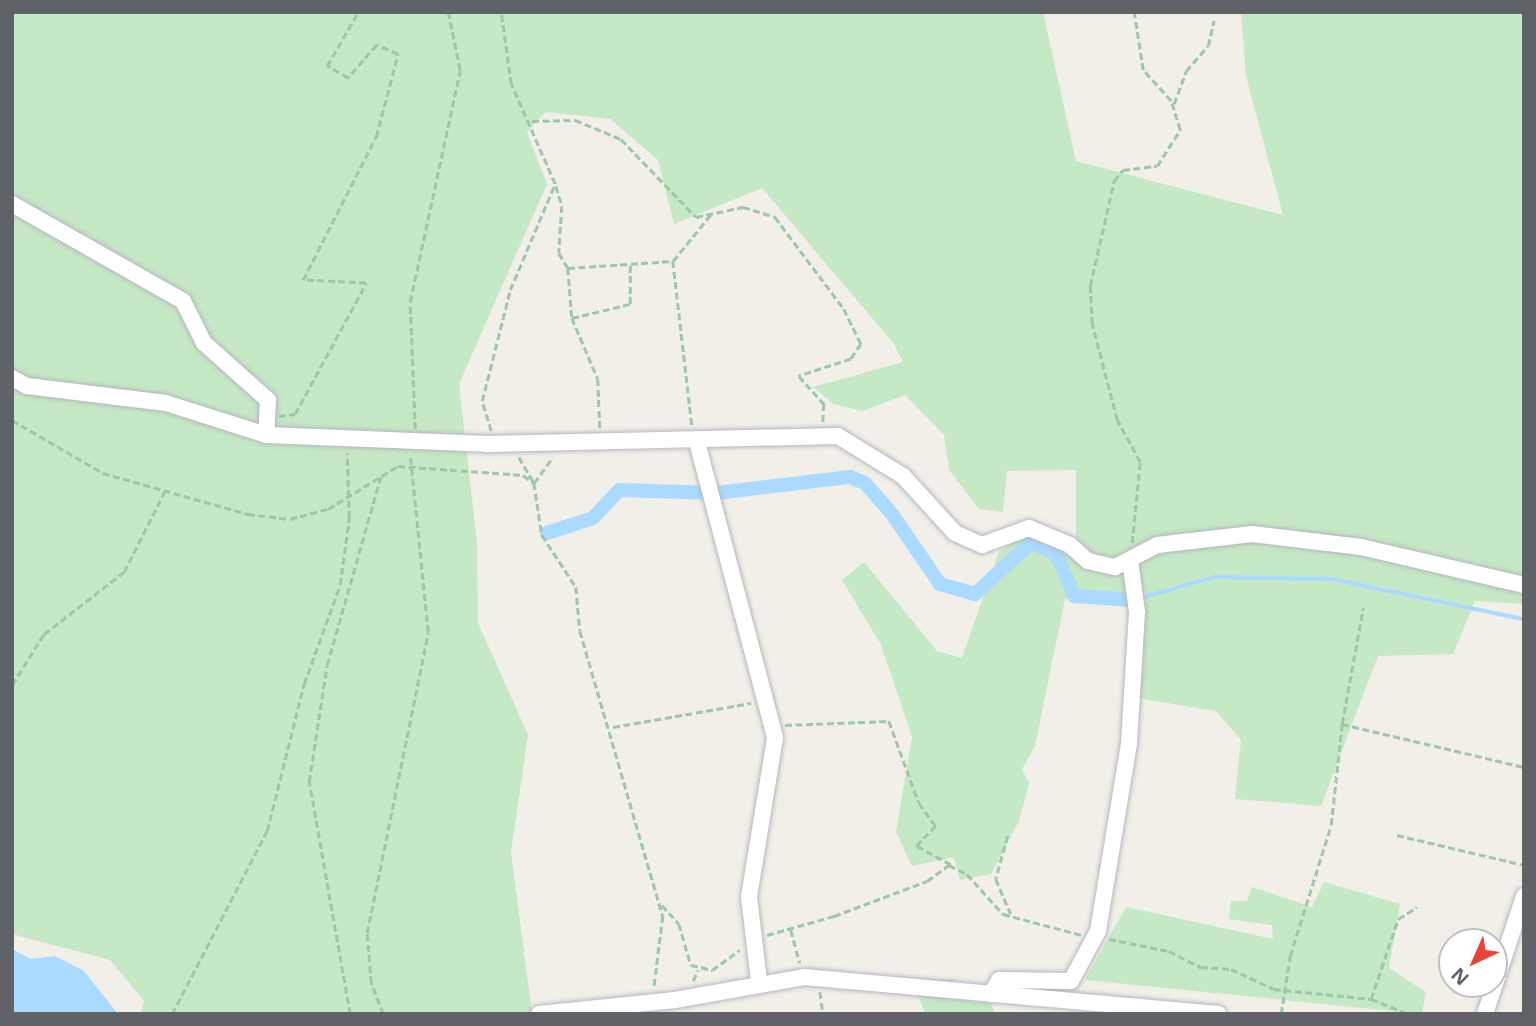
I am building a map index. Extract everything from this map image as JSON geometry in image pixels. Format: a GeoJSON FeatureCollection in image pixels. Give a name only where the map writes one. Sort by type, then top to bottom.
{"type":"FeatureCollection","features":[{"type":"Feature","properties":{"kind":"street"},"geometry":{"type":"LineString","coordinates":[[12,204],[183,301],[204,343],[268,400],[266,435]]}},
{"type":"Feature","properties":{"kind":"street"},"geometry":{"type":"LineString","coordinates":[[12,378],[27,386],[166,403],[266,435],[509,444],[696,442],[838,436],[885,463],[968,540],[982,545],[1029,528],[1070,545],[1099,566],[1130,560],[1157,545],[1252,534],[1361,547],[1524,585]]}},
{"type":"Feature","properties":{"kind":"street"},"geometry":{"type":"LineString","coordinates":[[696,442],[771,725],[774,752],[748,897],[748,939],[758,981]]}},
{"type":"Feature","properties":{"kind":"street"},"geometry":{"type":"LineString","coordinates":[[990,995],[999,980],[1071,981],[1090,937],[1098,932],[1119,830],[1129,743],[1137,612],[1130,560]]}},
{"type":"Feature","properties":{"kind":"street"},"geometry":{"type":"LineString","coordinates":[[1485,1014],[1524,896]]}},
{"type":"Feature","properties":{"kind":"street"},"geometry":{"type":"LineString","coordinates":[[539,1014],[691,997],[758,981],[811,977],[990,995],[1074,1008],[1217,1014]]}},
{"type":"Feature","properties":{"kind":"street"},"geometry":{"type":"LineString","coordinates":[[691,997],[694,1014]]}},
{"type":"Feature","properties":{"kind":"path"},"geometry":{"type":"LineString","coordinates":[[267,418],[295,414],[366,283],[303,280],[376,137],[398,54],[377,46],[348,78],[327,66],[358,12]]}},
{"type":"Feature","properties":{"kind":"path"},"geometry":{"type":"LineString","coordinates":[[383,1014],[371,983],[367,933],[428,632],[410,467],[411,302],[460,70],[448,12]]}},
{"type":"Feature","properties":{"kind":"path"},"geometry":{"type":"LineString","coordinates":[[501,12],[510,84],[532,121],[562,206],[559,253],[568,268],[572,318],[598,379],[597,417],[605,443]]}},
{"type":"Feature","properties":{"kind":"path"},"geometry":{"type":"LineString","coordinates":[[1134,12],[1143,70],[1173,105]]}},
{"type":"Feature","properties":{"kind":"path"},"geometry":{"type":"LineString","coordinates":[[1130,560],[1140,462],[1117,420],[1092,324],[1090,286],[1114,181],[1123,170],[1164,160],[1179,140],[1173,105],[1186,71],[1208,46],[1214,20]]}},
{"type":"Feature","properties":{"kind":"path"},"geometry":{"type":"LineString","coordinates":[[532,121],[575,120],[621,139],[686,212],[712,213],[743,207],[770,212],[849,319],[861,344],[858,355],[799,376],[824,404],[822,437]]}},
{"type":"Feature","properties":{"kind":"path"},"geometry":{"type":"LineString","coordinates":[[555,184],[510,290],[482,401],[485,423],[509,444],[534,483],[542,535],[576,587],[580,631],[612,727],[663,916],[653,1002]]}},
{"type":"Feature","properties":{"kind":"path"},"geometry":{"type":"LineString","coordinates":[[696,442],[673,261],[712,213]]}},
{"type":"Feature","properties":{"kind":"path"},"geometry":{"type":"LineString","coordinates":[[568,268],[673,261]]}},
{"type":"Feature","properties":{"kind":"path"},"geometry":{"type":"LineString","coordinates":[[572,318],[631,302],[630,263]]}},
{"type":"Feature","properties":{"kind":"path"},"geometry":{"type":"LineString","coordinates":[[12,420],[103,473],[290,519],[328,509],[381,475],[410,467],[523,475],[534,483]]}},
{"type":"Feature","properties":{"kind":"path"},"geometry":{"type":"LineString","coordinates":[[172,1014],[267,831],[304,684],[335,608],[349,494],[346,436]]}},
{"type":"Feature","properties":{"kind":"path"},"geometry":{"type":"LineString","coordinates":[[534,483],[552,457],[575,444]]}},
{"type":"Feature","properties":{"kind":"path"},"geometry":{"type":"LineString","coordinates":[[350,1014],[309,782],[327,665],[381,475]]}},
{"type":"Feature","properties":{"kind":"path"},"geometry":{"type":"LineString","coordinates":[[12,685],[44,634],[124,572],[166,489]]}},
{"type":"Feature","properties":{"kind":"path"},"geometry":{"type":"LineString","coordinates":[[1281,1014],[1284,991],[1331,825],[1342,724],[1363,608]]}},
{"type":"Feature","properties":{"kind":"path"},"geometry":{"type":"LineString","coordinates":[[612,727],[765,701]]}},
{"type":"Feature","properties":{"kind":"path"},"geometry":{"type":"LineString","coordinates":[[771,725],[889,721],[919,803],[936,826],[917,846],[954,866],[993,908],[1090,937],[1169,951],[1284,991],[1371,999],[1408,1014]]}},
{"type":"Feature","properties":{"kind":"path"},"geometry":{"type":"LineString","coordinates":[[1342,724],[1524,766]]}},
{"type":"Feature","properties":{"kind":"path"},"geometry":{"type":"LineString","coordinates":[[1396,835],[1524,865]]}},
{"type":"Feature","properties":{"kind":"path"},"geometry":{"type":"LineString","coordinates":[[1008,836],[996,878],[1011,914]]}},
{"type":"Feature","properties":{"kind":"path"},"geometry":{"type":"LineString","coordinates":[[662,905],[675,918],[698,969],[731,962],[748,939],[791,930],[954,866]]}},
{"type":"Feature","properties":{"kind":"path"},"geometry":{"type":"LineString","coordinates":[[1371,999],[1398,919],[1417,907]]}},
{"type":"Feature","properties":{"kind":"path"},"geometry":{"type":"LineString","coordinates":[[791,930],[823,1014]]}},
{"type":"Feature","properties":{"kind":"green space"},"geometry":{"type":"Polygon","coordinates":[[[12,12],[1043,12],[1076,161],[1283,215],[1246,76],[1241,12],[1524,12],[1524,604],[1475,601],[1453,654],[1378,656],[1321,806],[1235,799],[1241,740],[1216,711],[1137,698],[1146,593],[1065,599],[1035,746],[1022,769],[1029,783],[1019,821],[991,874],[960,880],[954,857],[912,866],[896,832],[912,737],[881,645],[842,580],[864,562],[937,651],[962,658],[999,552],[1021,537],[1076,558],[1076,470],[1007,471],[1003,512],[979,509],[949,470],[944,435],[905,395],[862,411],[834,404],[813,387],[903,362],[894,344],[762,188],[674,224],[658,160],[610,119],[546,112],[527,132],[547,184],[459,384],[477,543],[478,623],[528,735],[511,852],[532,1014],[141,1014],[144,1001],[110,960],[12,934],[12,12]]]}},
{"type":"Feature","properties":{"kind":"green space"},"geometry":{"type":"Polygon","coordinates":[[[1324,882],[1400,904],[1389,968],[1426,992],[1422,1014],[1085,980],[1126,907],[1273,939],[1272,925],[1229,919],[1231,901],[1247,901],[1252,887],[1312,907],[1324,882]]]}},
{"type":"Feature","properties":{"kind":"green space"},"geometry":{"type":"Polygon","coordinates":[[[957,979],[943,987],[949,999],[991,1003],[995,1014],[926,1014],[911,980],[957,979]]]}},
{"type":"Feature","properties":{"kind":"water"},"geometry":{"type":"Polygon","coordinates":[[[12,949],[31,959],[55,956],[84,971],[118,1014],[12,1013],[12,949]]]}},
{"type":"Feature","properties":{"kind":"waterway"},"geometry":{"type":"LineString","coordinates":[[547,533],[593,518],[619,490],[717,493],[850,477],[865,483],[892,514],[940,584],[975,594],[1032,542],[1057,555],[1074,596],[1132,600]]}},
{"type":"Feature","properties":{"kind":"waterway"},"geometry":{"type":"LineString","coordinates":[[1141,598],[1214,577],[1332,579],[1524,619]]}}]}
